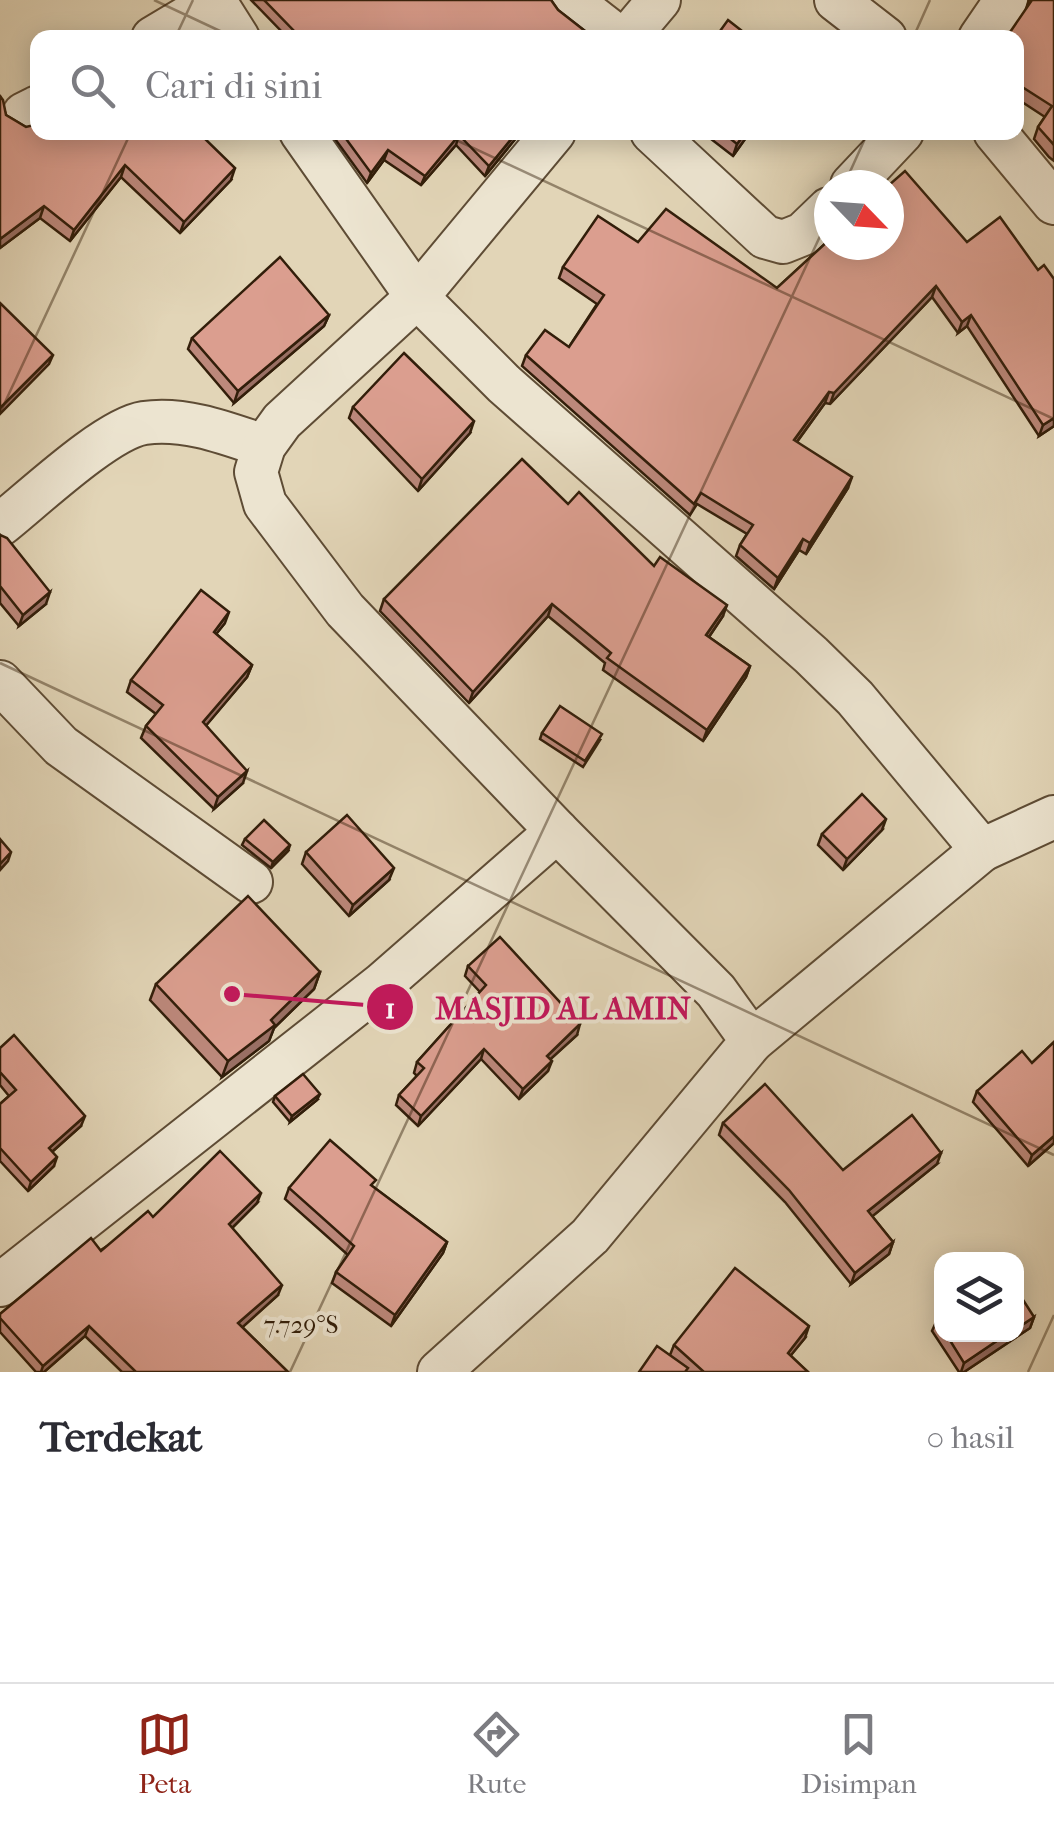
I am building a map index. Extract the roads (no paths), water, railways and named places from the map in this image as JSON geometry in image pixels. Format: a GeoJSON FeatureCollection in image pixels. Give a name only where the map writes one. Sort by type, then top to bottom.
{"type":"FeatureCollection","features":[{"type":"Feature","properties":{"kind":"street"},"geometry":{"type":"LineString","coordinates":[[166,30],[214,0],[233,30]]}},
{"type":"Feature","properties":{"kind":"street"},"geometry":{"type":"LineString","coordinates":[[570,0],[609,30]]}},
{"type":"Feature","properties":{"kind":"street"},"geometry":{"type":"LineString","coordinates":[[634,30],[659,0]]}},
{"type":"Feature","properties":{"kind":"street"},"geometry":{"type":"LineString","coordinates":[[836,0],[875,30]]}},
{"type":"Feature","properties":{"kind":"street"},"geometry":{"type":"LineString","coordinates":[[985,30],[1006,0]]}},
{"type":"Feature","properties":{"kind":"street"},"geometry":{"type":"LineString","coordinates":[[307,140],[417,297],[504,384],[811,654],[854,698],[982,850]]}},
{"type":"Feature","properties":{"kind":"street"},"geometry":{"type":"LineString","coordinates":[[547,140],[417,297],[282,421],[264,446],[256,472],[264,504],[345,610],[556,831],[716,991],[752,1041]]}},
{"type":"Feature","properties":{"kind":"street"},"geometry":{"type":"LineString","coordinates":[[661,140],[765,237],[783,242],[802,234],[814,222]]}},
{"type":"Feature","properties":{"kind":"street"},"geometry":{"type":"LineString","coordinates":[[866,170],[894,140]]}},
{"type":"Feature","properties":{"kind":"street"},"geometry":{"type":"LineString","coordinates":[[1002,140],[1054,204]]}},
{"type":"Feature","properties":{"kind":"street"},"geometry":{"type":"LineString","coordinates":[[0,526],[89,454],[138,424],[184,424],[264,446]]}},
{"type":"Feature","properties":{"kind":"street"},"geometry":{"type":"LineString","coordinates":[[0,682],[61,746],[250,882]]}},
{"type":"Feature","properties":{"kind":"street"},"geometry":{"type":"LineString","coordinates":[[438,1372],[590,1236],[752,1041],[982,850],[1054,816]]}},
{"type":"Feature","properties":{"kind":"street"},"geometry":{"type":"LineString","coordinates":[[0,1285],[382,984],[556,831]]}},
{"type":"Feature","properties":{"kind":"place","name":"MASJID AL AMIN"},"geometry":{"type":"Point","coordinates":[232,994]}}]}
